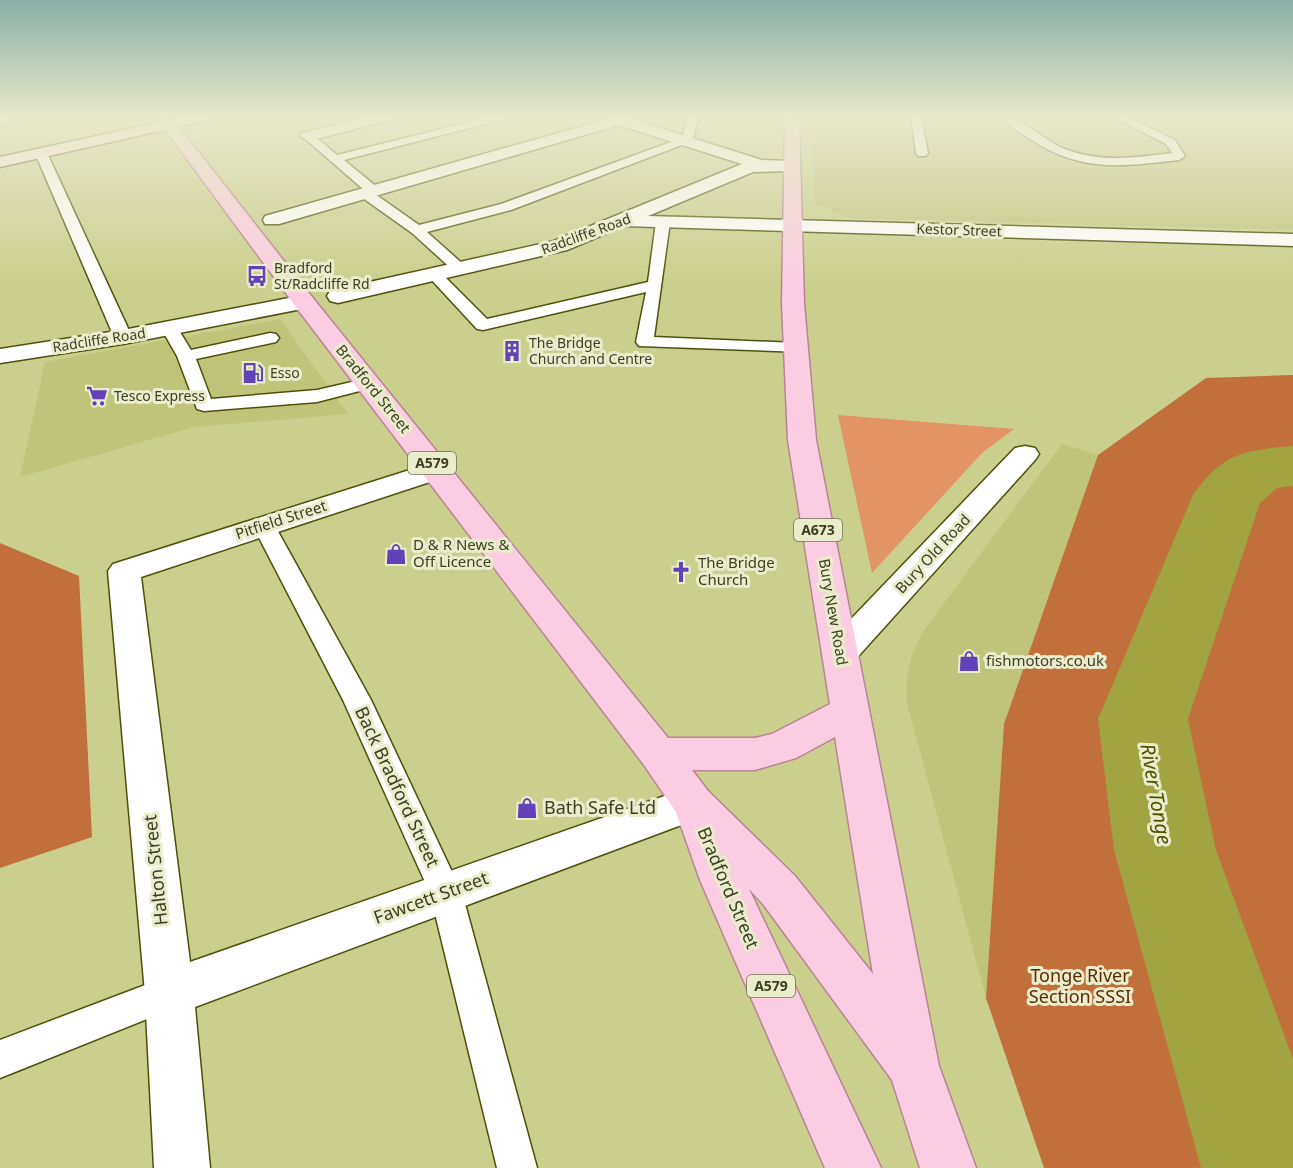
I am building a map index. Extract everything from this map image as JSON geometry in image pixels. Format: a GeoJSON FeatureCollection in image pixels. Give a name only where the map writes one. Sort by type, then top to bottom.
{"type":"FeatureCollection","features":[{"type":"Feature","properties":{"kind":"main road","name":"Bradford Street"},"geometry":{"type":"LineString","coordinates":[[205,172],[658,754],[693,803],[779,890],[914,1066]]}},
{"type":"Feature","properties":{"kind":"main road","name":"Bury New Road"},"geometry":{"type":"LineString","coordinates":[[792,172],[796,348],[802,440],[914,1066]]}},
{"type":"Feature","properties":{"kind":"main road"},"geometry":{"type":"LineString","coordinates":[[658,754],[755,754],[782,747],[850,711]]}},
{"type":"Feature","properties":{"kind":"main road","name":"Bradford Street"},"geometry":{"type":"LineString","coordinates":[[693,803],[722,880],[853,1168]]}},
{"type":"Feature","properties":{"kind":"main road","name":"A579"},"geometry":{"type":"LineString","coordinates":[[914,1066],[948,1168]]}},
{"type":"Feature","properties":{"kind":"street"},"geometry":{"type":"LineString","coordinates":[[272,220],[437,172]]}},
{"type":"Feature","properties":{"kind":"street","name":"Radcliffe Road"},"geometry":{"type":"LineString","coordinates":[[338,296],[550,249],[625,221],[740,172]]}},
{"type":"Feature","properties":{"kind":"street","name":"Kestor Street"},"geometry":{"type":"LineString","coordinates":[[625,221],[1293,240]]}},
{"type":"Feature","properties":{"kind":"street","name":"Radcliffe Road"},"geometry":{"type":"LineString","coordinates":[[0,356],[123,337],[304,302]]}},
{"type":"Feature","properties":{"kind":"street","name":"Bury Old Road"},"geometry":{"type":"LineString","coordinates":[[840,653],[1025,454]]}},
{"type":"Feature","properties":{"kind":"street","name":"Pitfield Street"},"geometry":{"type":"LineString","coordinates":[[124,572],[438,470]]}},
{"type":"Feature","properties":{"kind":"street","name":"Halton Street"},"geometry":{"type":"LineString","coordinates":[[124,572],[169,993],[182,1168]]}},
{"type":"Feature","properties":{"kind":"street","name":"Fawcett Street"},"geometry":{"type":"LineString","coordinates":[[169,993],[693,803]]}},
{"type":"Feature","properties":{"kind":"lane"},"geometry":{"type":"LineString","coordinates":[[49,172],[123,337]]}},
{"type":"Feature","properties":{"kind":"lane"},"geometry":{"type":"LineString","coordinates":[[348,172],[460,269]]}},
{"type":"Feature","properties":{"kind":"lane"},"geometry":{"type":"LineString","coordinates":[[417,230],[506,207],[601,172]]}},
{"type":"Feature","properties":{"kind":"lane"},"geometry":{"type":"LineString","coordinates":[[663,222],[645,342],[796,348]]}},
{"type":"Feature","properties":{"kind":"lane"},"geometry":{"type":"LineString","coordinates":[[435,275],[483,325],[655,285]]}},
{"type":"Feature","properties":{"kind":"lane"},"geometry":{"type":"LineString","coordinates":[[170,328],[186,356],[204,405],[316,396],[369,383]]}},
{"type":"Feature","properties":{"kind":"lane"},"geometry":{"type":"LineString","coordinates":[[186,356],[270,338]]}},
{"type":"Feature","properties":{"kind":"lane","name":"Back Bradford Street"},"geometry":{"type":"LineString","coordinates":[[264,526],[357,700],[446,893],[517,1168]]}},
{"type":"Feature","properties":{"kind":"lane"},"geometry":{"type":"LineString","coordinates":[[0,1059],[169,993]]}},
{"type":"Feature","properties":{"kind":"shaded area"},"geometry":{"type":"Polygon","coordinates":[[[814,172],[1293,172],[1293,230],[851,218],[815,204],[814,172]]]}},
{"type":"Feature","properties":{"kind":"shaded area"},"geometry":{"type":"Polygon","coordinates":[[[280,319],[348,414],[194,427],[20,477],[45,362],[280,319]]]}},
{"type":"Feature","properties":{"kind":"shaded area"},"geometry":{"type":"Polygon","coordinates":[[[838,415],[1014,429],[982,453],[872,573],[838,415]]]}},
{"type":"Feature","properties":{"kind":"shaded area"},"geometry":{"type":"Polygon","coordinates":[[[1062,444],[1098,455],[1004,724],[986,998],[907,703],[907,675],[913,652],[924,630],[1062,444]]]}},
{"type":"Feature","properties":{"kind":"green space","name":"Tonge River Section SSSI"},"geometry":{"type":"Polygon","coordinates":[[[1293,375],[1293,1168],[1044,1168],[986,998],[1004,724],[1098,455],[1206,378],[1293,375]]]}},
{"type":"Feature","properties":{"kind":"green space"},"geometry":{"type":"Polygon","coordinates":[[[0,543],[79,576],[92,837],[0,868],[0,543]]]}},
{"type":"Feature","properties":{"kind":"waterway","name":"River Tonge"},"geometry":{"type":"LineString","coordinates":[[1267,1168],[1165,850],[1143,719],[1228,495],[1258,469],[1293,466]]}},
{"type":"Feature","properties":{"kind":"place","name":"Bradford St/Radcliffe Rd"},"geometry":{"type":"Point","coordinates":[257,276]}},
{"type":"Feature","properties":{"kind":"place","name":"The Bridge Church and Centre"},"geometry":{"type":"Point","coordinates":[512,351]}},
{"type":"Feature","properties":{"kind":"place","name":"Esso"},"geometry":{"type":"Point","coordinates":[253,373]}},
{"type":"Feature","properties":{"kind":"place","name":"Tesco Express"},"geometry":{"type":"Point","coordinates":[97,396]}},
{"type":"Feature","properties":{"kind":"place","name":"D & R News & Off Licence"},"geometry":{"type":"Point","coordinates":[396,554]}},
{"type":"Feature","properties":{"kind":"place","name":"The Bridge Church"},"geometry":{"type":"Point","coordinates":[681,572]}},
{"type":"Feature","properties":{"kind":"place","name":"fishmotors.co.uk"},"geometry":{"type":"Point","coordinates":[969,661]}},
{"type":"Feature","properties":{"kind":"place","name":"Bath Safe Ltd"},"geometry":{"type":"Point","coordinates":[527,808]}}]}
